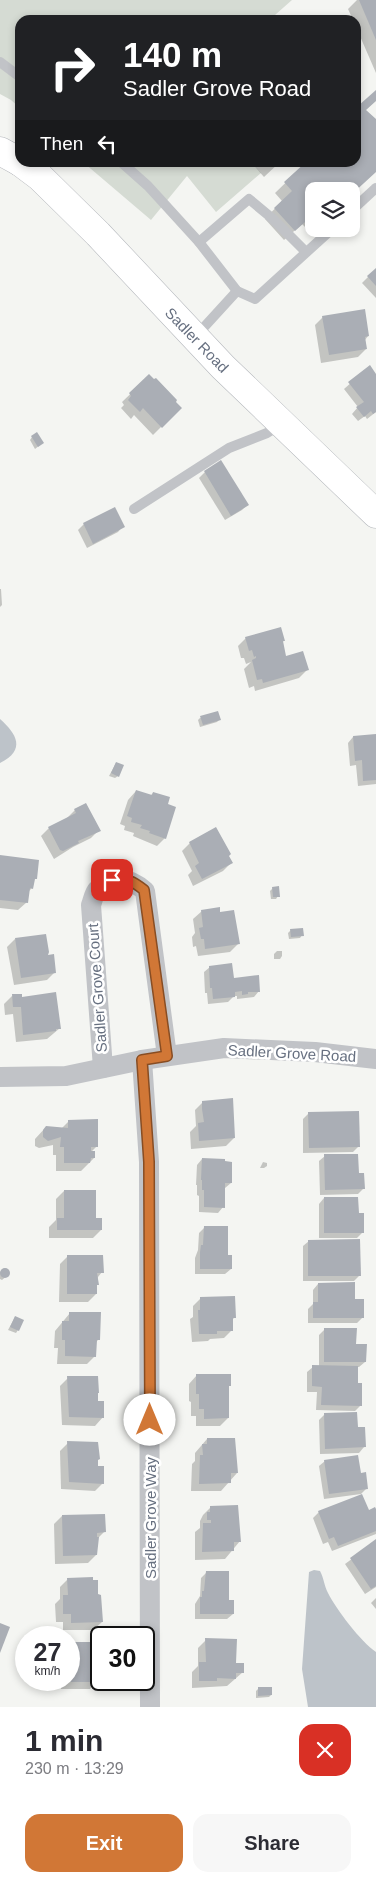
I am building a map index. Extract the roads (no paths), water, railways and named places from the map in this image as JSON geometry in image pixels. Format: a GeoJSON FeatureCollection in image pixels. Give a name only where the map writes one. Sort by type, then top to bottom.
{"type":"FeatureCollection","features":[{"type":"Feature","properties":{"kind":"street","name":"Sadler Road"},"geometry":{"type":"LineString","coordinates":[[0,151],[15,159]]}},
{"type":"Feature","properties":{"kind":"street","name":"Sadler Road"},"geometry":{"type":"LineString","coordinates":[[27,167],[40,177],[98,234],[195,338],[376,514]]}},
{"type":"Feature","properties":{"kind":"street","name":"Sadler Grove Court"},"geometry":{"type":"LineString","coordinates":[[104,1068],[91,905],[96,890],[108,882],[120,878],[134,882],[144,890],[167,1056]]}},
{"type":"Feature","properties":{"kind":"street","name":"Sadler Grove Road"},"geometry":{"type":"LineString","coordinates":[[0,1076],[66,1076],[142,1060],[224,1048],[315,1052],[376,1059]]}},
{"type":"Feature","properties":{"kind":"street","name":"Sadler Grove Way"},"geometry":{"type":"LineString","coordinates":[[142,1060],[149,1162],[150,1707]]}},
{"type":"Feature","properties":{"kind":"lane"},"geometry":{"type":"LineString","coordinates":[[0,62],[15,73]]}},
{"type":"Feature","properties":{"kind":"lane"},"geometry":{"type":"LineString","coordinates":[[127,167],[148,186],[199,242],[237,291],[255,299],[323,237]]}},
{"type":"Feature","properties":{"kind":"lane"},"geometry":{"type":"LineString","coordinates":[[360,203],[376,188]]}},
{"type":"Feature","properties":{"kind":"lane"},"geometry":{"type":"LineString","coordinates":[[199,242],[249,199],[273,219],[306,252]]}},
{"type":"Feature","properties":{"kind":"lane"},"geometry":{"type":"LineString","coordinates":[[195,338],[237,291]]}},
{"type":"Feature","properties":{"kind":"lane"},"geometry":{"type":"LineString","coordinates":[[134,509],[229,448],[267,433],[282,424]]}}]}
